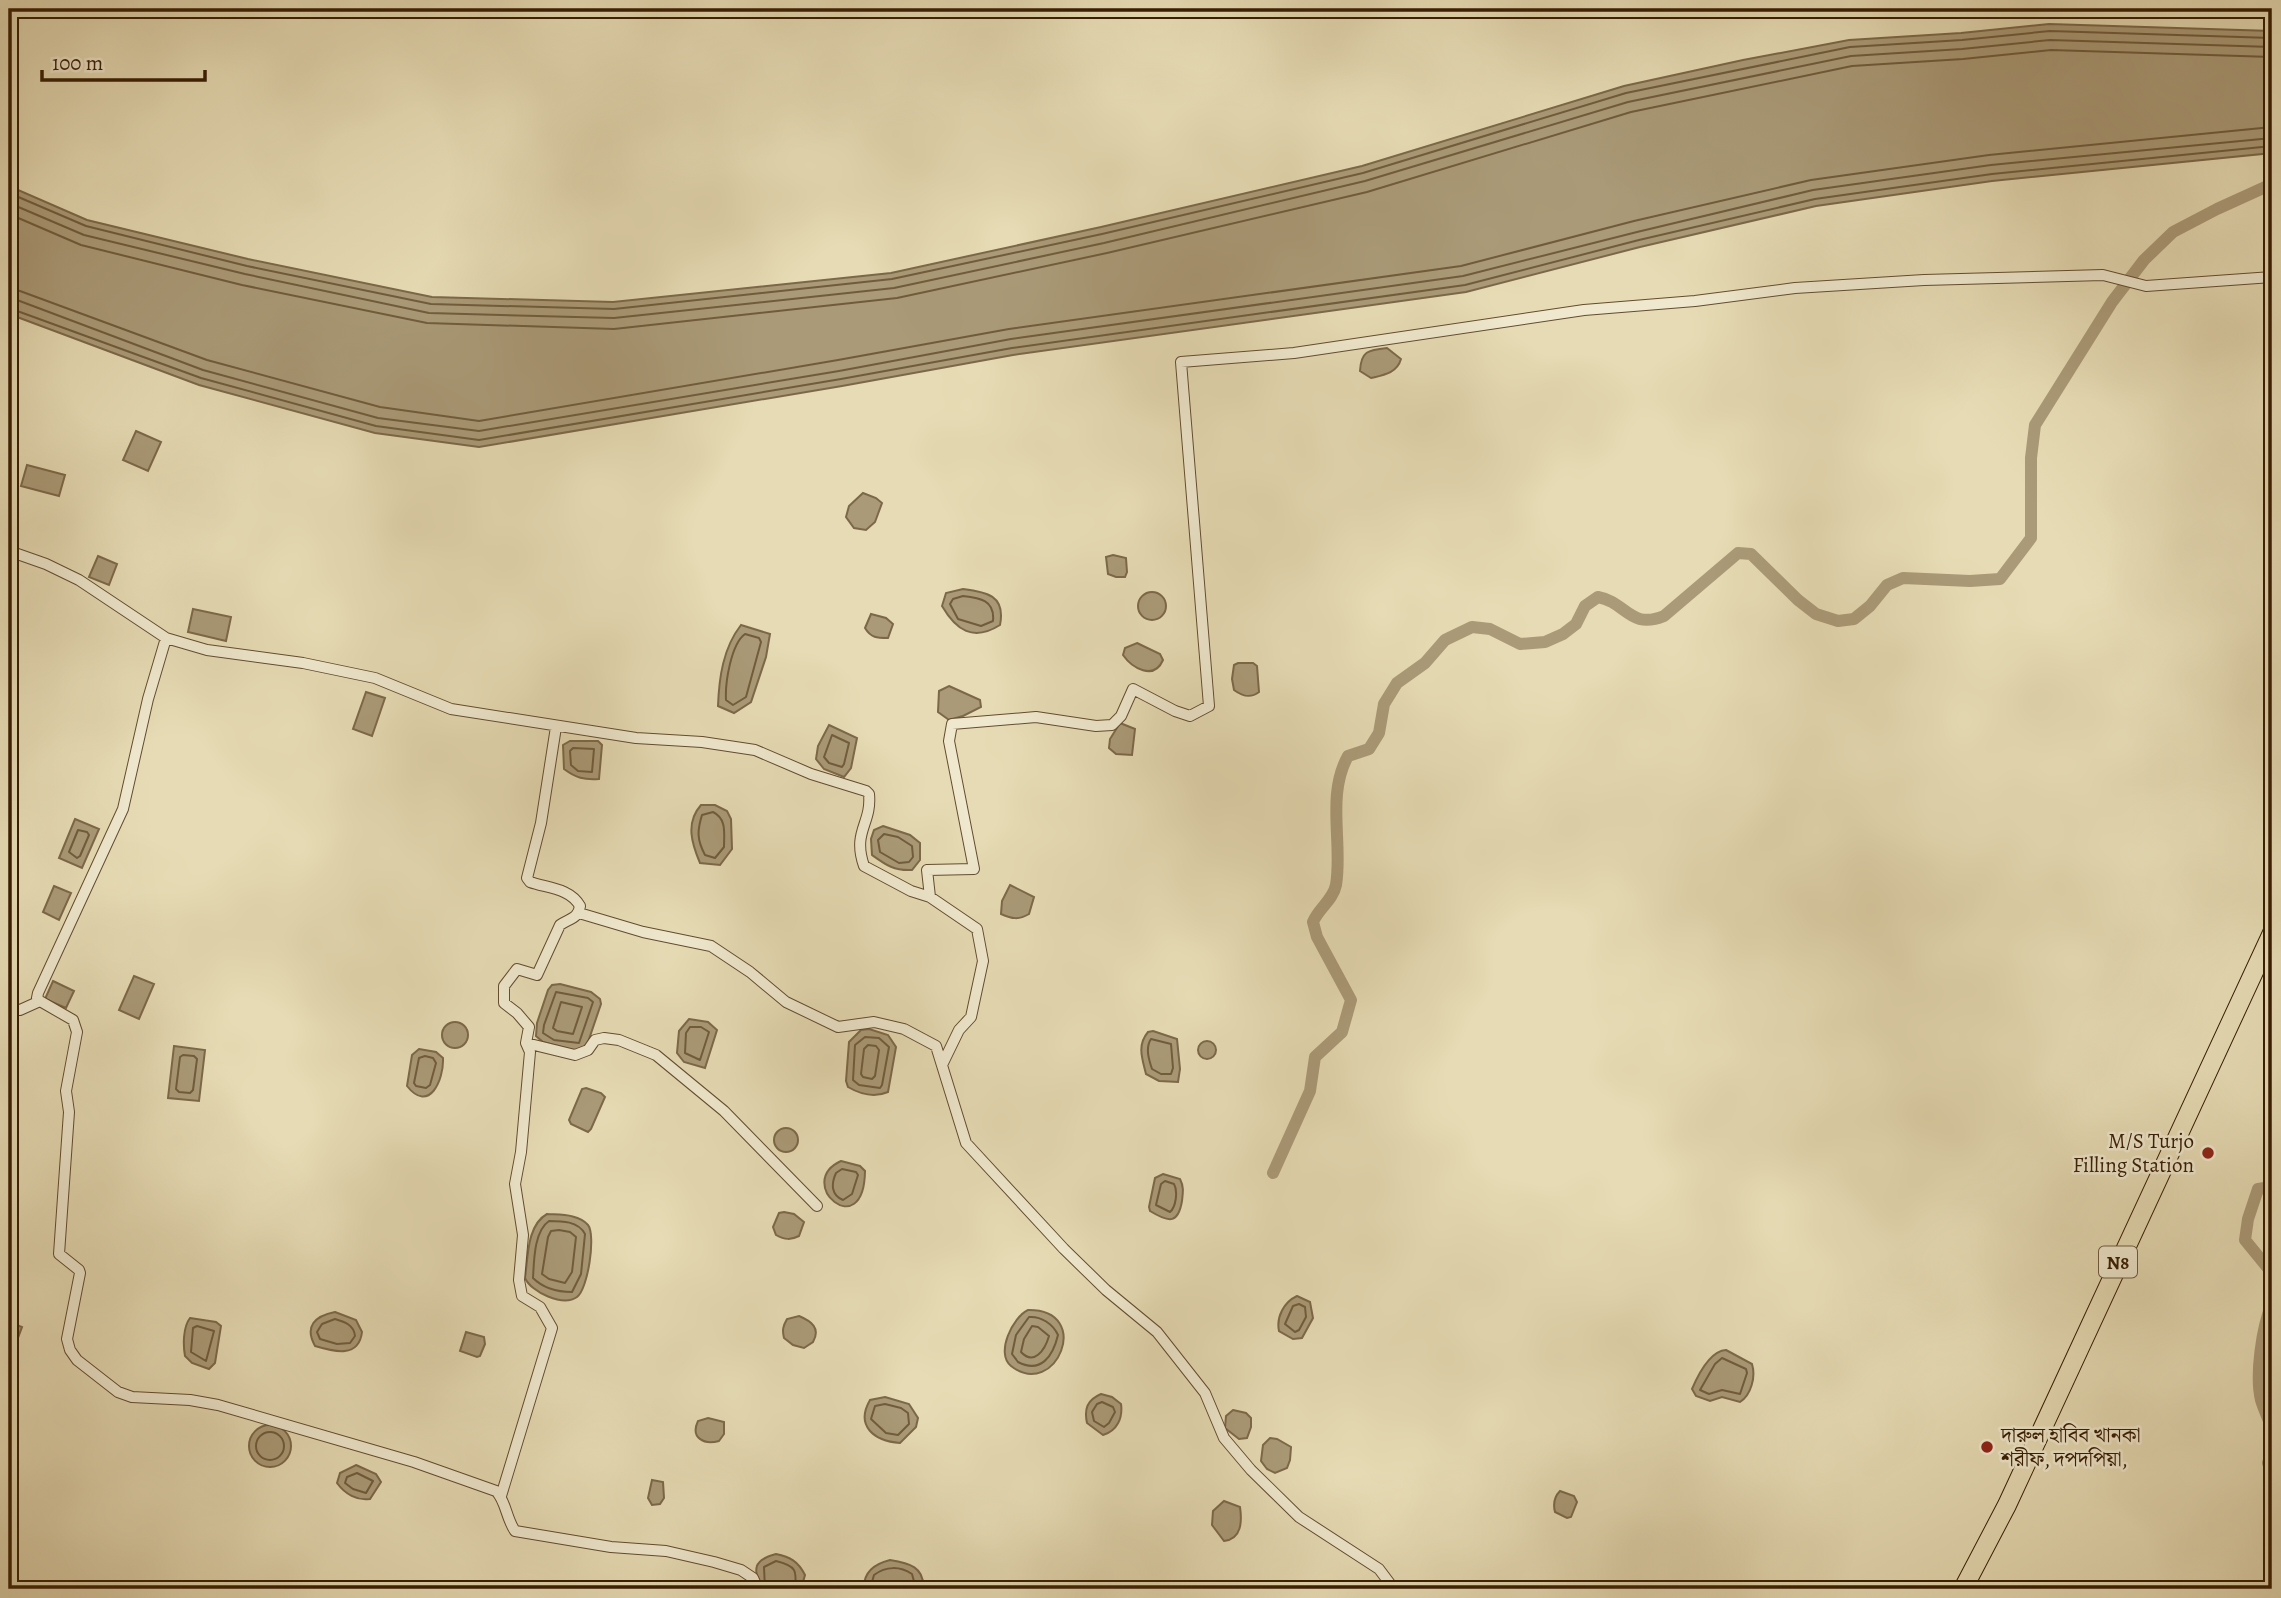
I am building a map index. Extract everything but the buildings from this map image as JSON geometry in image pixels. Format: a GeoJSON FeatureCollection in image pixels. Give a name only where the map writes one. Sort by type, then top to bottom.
{"type":"FeatureCollection","features":[{"type":"Feature","properties":{"kind":"highway","name":"N8"},"geometry":{"type":"LineString","coordinates":[[1963,1589],[2007,1505],[2272,933]]}},
{"type":"Feature","properties":{"kind":"street"},"geometry":{"type":"LineString","coordinates":[[930,897],[927,870],[974,869],[949,741],[952,723],[1036,717],[1096,726],[1112,724],[1121,716],[1133,689],[1175,711],[1191,716],[1209,706],[1181,362],[1294,353],[1584,310],[1695,301],[1795,288],[1924,280],[2103,275],[2146,286],[2272,277]]}},
{"type":"Feature","properties":{"kind":"street"},"geometry":{"type":"LineString","coordinates":[[9,551],[46,564],[79,580],[166,638],[207,650],[303,663],[375,678],[451,709],[556,727],[636,738],[702,742],[755,751],[811,774],[866,791],[869,794],[870,806],[860,833],[859,851],[864,866],[911,891],[930,897],[977,929],[983,961],[971,1017],[959,1030],[942,1065]]}},
{"type":"Feature","properties":{"kind":"street"},"geometry":{"type":"LineString","coordinates":[[166,638],[148,699],[123,809],[38,993],[40,1001],[73,1020],[77,1032],[66,1091],[69,1112],[59,1254],[80,1273],[67,1339],[76,1360],[118,1392],[132,1396],[190,1400],[268,1418],[414,1462],[496,1491],[501,1496]]}},
{"type":"Feature","properties":{"kind":"street"},"geometry":{"type":"LineString","coordinates":[[556,727],[541,823],[527,878],[530,882],[560,890],[576,898],[580,906],[579,913],[560,925],[537,975],[517,969],[504,985],[504,1003],[529,1027],[526,1043],[530,1052],[522,1152],[515,1184],[523,1235],[519,1280],[522,1296],[540,1307],[552,1328],[501,1496],[504,1510],[515,1531],[611,1546],[666,1551],[714,1562],[741,1570],[753,1578],[758,1589]]}},
{"type":"Feature","properties":{"kind":"street"},"geometry":{"type":"LineString","coordinates":[[579,913],[643,932],[711,946],[750,972],[786,1002],[838,1027],[874,1022],[904,1029],[936,1046],[965,1143],[1064,1249],[1106,1290],[1157,1332],[1205,1393],[1224,1438],[1251,1469],[1299,1517],[1379,1569],[1394,1589]]}},
{"type":"Feature","properties":{"kind":"street"},"geometry":{"type":"LineString","coordinates":[[9,1009],[20,1010],[40,1001]]}},
{"type":"Feature","properties":{"kind":"street"},"geometry":{"type":"LineString","coordinates":[[526,1043],[575,1055],[587,1050],[595,1040],[604,1038],[619,1040],[656,1055],[724,1111],[793,1178],[817,1206]]}},
{"type":"Feature","properties":{"kind":"water"},"geometry":{"type":"Polygon","coordinates":[[[2049,24],[2272,31],[2272,153],[1992,181],[1816,206],[1640,247],[1466,292],[1013,355],[479,447],[375,433],[199,385],[9,314],[9,186],[87,220],[248,259],[432,297],[613,302],[891,273],[1362,166],[1624,86],[1743,60],[1849,40],[2049,24]]]}},
{"type":"Feature","properties":{"kind":"water"},"geometry":{"type":"Polygon","coordinates":[[[1387,348],[1401,359],[1393,370],[1371,378],[1360,371],[1364,355],[1387,348]]]}},
{"type":"Feature","properties":{"kind":"water"},"geometry":{"type":"Polygon","coordinates":[[[136,431],[161,442],[148,471],[123,460],[136,431]]]}},
{"type":"Feature","properties":{"kind":"water"},"geometry":{"type":"Polygon","coordinates":[[[27,465],[65,475],[59,496],[21,486],[27,465]]]}},
{"type":"Feature","properties":{"kind":"water"},"geometry":{"type":"Polygon","coordinates":[[[863,493],[882,503],[875,522],[866,530],[854,528],[846,517],[849,506],[863,493]]]}},
{"type":"Feature","properties":{"kind":"water"},"geometry":{"type":"Polygon","coordinates":[[[1113,555],[1126,558],[1125,577],[1108,574],[1106,557],[1113,555]]]}},
{"type":"Feature","properties":{"kind":"water"},"geometry":{"type":"Polygon","coordinates":[[[98,556],[117,564],[109,585],[89,577],[98,556]]]}},
{"type":"Feature","properties":{"kind":"water"},"geometry":{"type":"Polygon","coordinates":[[[963,589],[986,594],[997,601],[1001,615],[1000,625],[982,633],[973,633],[959,627],[942,606],[946,593],[963,589]]]}},
{"type":"Feature","properties":{"kind":"water"},"geometry":{"type":"Polygon","coordinates":[[[1152,592],[1162,596],[1166,606],[1162,616],[1152,620],[1142,616],[1138,606],[1142,596],[1152,592]]]}},
{"type":"Feature","properties":{"kind":"water"},"geometry":{"type":"Polygon","coordinates":[[[193,609],[231,617],[226,641],[188,632],[193,609]]]}},
{"type":"Feature","properties":{"kind":"water"},"geometry":{"type":"Polygon","coordinates":[[[871,614],[886,618],[893,624],[888,638],[875,637],[867,631],[865,628],[871,614]]]}},
{"type":"Feature","properties":{"kind":"water"},"geometry":{"type":"Polygon","coordinates":[[[741,625],[770,634],[766,657],[751,702],[734,713],[718,706],[726,653],[741,625]]]}},
{"type":"Feature","properties":{"kind":"water"},"geometry":{"type":"Polygon","coordinates":[[[1137,643],[1160,654],[1163,660],[1154,670],[1137,668],[1123,655],[1125,648],[1137,643]]]}},
{"type":"Feature","properties":{"kind":"water"},"geometry":{"type":"Polygon","coordinates":[[[1253,663],[1257,666],[1259,692],[1256,694],[1246,696],[1234,690],[1234,665],[1253,663]]]}},
{"type":"Feature","properties":{"kind":"water"},"geometry":{"type":"Polygon","coordinates":[[[949,686],[980,700],[981,707],[949,720],[938,712],[939,691],[949,686]]]}},
{"type":"Feature","properties":{"kind":"water"},"geometry":{"type":"Polygon","coordinates":[[[366,692],[385,698],[372,736],[353,729],[366,692]]]}},
{"type":"Feature","properties":{"kind":"water"},"geometry":{"type":"Polygon","coordinates":[[[1120,723],[1135,729],[1132,755],[1116,754],[1109,748],[1110,739],[1120,723]]]}},
{"type":"Feature","properties":{"kind":"water"},"geometry":{"type":"Polygon","coordinates":[[[829,725],[857,738],[851,768],[844,777],[824,769],[816,759],[818,746],[829,725]]]}},
{"type":"Feature","properties":{"kind":"water"},"geometry":{"type":"Polygon","coordinates":[[[570,741],[598,741],[602,745],[599,779],[580,778],[564,769],[563,745],[570,741]]]}},
{"type":"Feature","properties":{"kind":"water"},"geometry":{"type":"Polygon","coordinates":[[[701,805],[715,805],[727,811],[731,819],[732,849],[720,865],[700,863],[695,848],[692,826],[701,805]]]}},
{"type":"Feature","properties":{"kind":"water"},"geometry":{"type":"Polygon","coordinates":[[[75,819],[99,829],[82,868],[59,858],[75,819]]]}},
{"type":"Feature","properties":{"kind":"water"},"geometry":{"type":"Polygon","coordinates":[[[883,826],[910,835],[920,843],[920,860],[912,870],[890,867],[872,855],[871,839],[874,830],[883,826]]]}},
{"type":"Feature","properties":{"kind":"water"},"geometry":{"type":"Polygon","coordinates":[[[1010,885],[1034,897],[1029,914],[1015,918],[1001,914],[1002,901],[1010,885]]]}},
{"type":"Feature","properties":{"kind":"water"},"geometry":{"type":"Polygon","coordinates":[[[54,886],[71,893],[59,920],[43,912],[54,886]]]}},
{"type":"Feature","properties":{"kind":"water"},"geometry":{"type":"Polygon","coordinates":[[[134,976],[154,984],[139,1019],[119,1010],[134,976]]]}},
{"type":"Feature","properties":{"kind":"water"},"geometry":{"type":"Polygon","coordinates":[[[53,981],[74,991],[66,1008],[45,999],[53,981]]]}},
{"type":"Feature","properties":{"kind":"water"},"geometry":{"type":"Polygon","coordinates":[[[560,984],[591,992],[600,999],[601,1004],[587,1045],[576,1051],[543,1042],[536,1036],[537,1023],[548,990],[552,985],[560,984]]]}},
{"type":"Feature","properties":{"kind":"water"},"geometry":{"type":"Polygon","coordinates":[[[689,1019],[708,1022],[717,1030],[705,1068],[684,1062],[677,1053],[679,1031],[689,1019]]]}},
{"type":"Feature","properties":{"kind":"water"},"geometry":{"type":"Polygon","coordinates":[[[455,1022],[464,1026],[468,1035],[464,1044],[455,1048],[446,1044],[442,1035],[446,1026],[455,1022]]]}},
{"type":"Feature","properties":{"kind":"water"},"geometry":{"type":"Polygon","coordinates":[[[869,1029],[888,1035],[896,1047],[888,1092],[878,1095],[857,1092],[848,1087],[846,1081],[849,1042],[861,1030],[869,1029]]]}},
{"type":"Feature","properties":{"kind":"water"},"geometry":{"type":"Polygon","coordinates":[[[1153,1031],[1177,1039],[1180,1069],[1178,1082],[1159,1081],[1146,1074],[1141,1047],[1148,1032],[1153,1031]]]}},
{"type":"Feature","properties":{"kind":"water"},"geometry":{"type":"Polygon","coordinates":[[[1207,1041],[1213,1044],[1216,1050],[1213,1056],[1207,1059],[1201,1056],[1198,1050],[1201,1044],[1207,1041]]]}},
{"type":"Feature","properties":{"kind":"water"},"geometry":{"type":"Polygon","coordinates":[[[174,1046],[205,1050],[199,1101],[168,1098],[174,1046]]]}},
{"type":"Feature","properties":{"kind":"water"},"geometry":{"type":"Polygon","coordinates":[[[419,1049],[436,1052],[443,1058],[438,1084],[434,1091],[422,1097],[407,1086],[412,1055],[419,1049]]]}},
{"type":"Feature","properties":{"kind":"water"},"geometry":{"type":"Polygon","coordinates":[[[586,1088],[605,1097],[588,1132],[571,1124],[569,1120],[582,1089],[586,1088]]]}},
{"type":"Feature","properties":{"kind":"water"},"geometry":{"type":"Polygon","coordinates":[[[786,1128],[797,1135],[798,1140],[791,1151],[786,1152],[775,1145],[774,1140],[781,1129],[786,1128]]]}},
{"type":"Feature","properties":{"kind":"water"},"geometry":{"type":"Polygon","coordinates":[[[841,1161],[860,1166],[865,1171],[862,1193],[854,1204],[844,1206],[835,1202],[827,1193],[824,1182],[828,1171],[841,1161]]]}},
{"type":"Feature","properties":{"kind":"water"},"geometry":{"type":"Polygon","coordinates":[[[1163,1174],[1180,1179],[1183,1187],[1180,1209],[1175,1218],[1171,1219],[1156,1215],[1149,1207],[1155,1178],[1163,1174]]]}},
{"type":"Feature","properties":{"kind":"water"},"geometry":{"type":"Polygon","coordinates":[[[779,1213],[794,1214],[804,1222],[799,1236],[788,1239],[776,1235],[773,1227],[779,1213]]]}},
{"type":"Feature","properties":{"kind":"water"},"geometry":{"type":"Polygon","coordinates":[[[547,1214],[580,1219],[588,1225],[590,1231],[591,1250],[584,1284],[577,1297],[571,1300],[556,1299],[540,1293],[525,1278],[532,1234],[540,1219],[547,1214]]]}},
{"type":"Feature","properties":{"kind":"water"},"geometry":{"type":"Polygon","coordinates":[[[1297,1296],[1310,1302],[1313,1318],[1302,1338],[1293,1339],[1279,1331],[1279,1320],[1285,1306],[1297,1296]]]}},
{"type":"Feature","properties":{"kind":"water"},"geometry":{"type":"Polygon","coordinates":[[[1028,1310],[1048,1314],[1060,1323],[1063,1337],[1061,1351],[1054,1363],[1042,1372],[1027,1374],[1011,1366],[1005,1353],[1005,1344],[1012,1327],[1028,1310]]]}},
{"type":"Feature","properties":{"kind":"water"},"geometry":{"type":"Polygon","coordinates":[[[335,1312],[356,1320],[362,1332],[360,1340],[351,1349],[338,1351],[315,1346],[311,1333],[313,1323],[322,1316],[335,1312]]]}},
{"type":"Feature","properties":{"kind":"water"},"geometry":{"type":"Polygon","coordinates":[[[799,1316],[811,1323],[816,1333],[813,1342],[804,1348],[793,1345],[783,1335],[787,1319],[799,1316]]]}},
{"type":"Feature","properties":{"kind":"water"},"geometry":{"type":"Polygon","coordinates":[[[190,1318],[216,1322],[221,1326],[215,1363],[209,1369],[192,1363],[185,1356],[184,1336],[190,1318]]]}},
{"type":"Feature","properties":{"kind":"water"},"geometry":{"type":"Polygon","coordinates":[[[9,1322],[22,1327],[9,1362],[9,1322]]]}},
{"type":"Feature","properties":{"kind":"water"},"geometry":{"type":"Polygon","coordinates":[[[466,1332],[484,1337],[485,1344],[480,1356],[460,1351],[466,1332]]]}},
{"type":"Feature","properties":{"kind":"water"},"geometry":{"type":"Polygon","coordinates":[[[1726,1350],[1752,1364],[1753,1380],[1747,1395],[1740,1402],[1722,1397],[1710,1401],[1696,1396],[1692,1389],[1701,1371],[1710,1359],[1726,1350]]]}},
{"type":"Feature","properties":{"kind":"water"},"geometry":{"type":"Polygon","coordinates":[[[1101,1394],[1112,1397],[1121,1404],[1120,1419],[1115,1427],[1103,1435],[1087,1423],[1086,1418],[1086,1409],[1090,1402],[1101,1394]]]}},
{"type":"Feature","properties":{"kind":"water"},"geometry":{"type":"Polygon","coordinates":[[[885,1397],[909,1404],[918,1418],[916,1427],[900,1443],[882,1439],[866,1425],[866,1409],[870,1400],[885,1397]]]}},
{"type":"Feature","properties":{"kind":"water"},"geometry":{"type":"Polygon","coordinates":[[[1233,1410],[1246,1413],[1251,1418],[1247,1438],[1239,1439],[1225,1428],[1226,1416],[1233,1410]]]}},
{"type":"Feature","properties":{"kind":"water"},"geometry":{"type":"Polygon","coordinates":[[[708,1418],[724,1422],[724,1434],[719,1441],[708,1442],[697,1436],[698,1421],[708,1418]]]}},
{"type":"Feature","properties":{"kind":"water"},"geometry":{"type":"Polygon","coordinates":[[[270,1425],[285,1431],[291,1446],[285,1461],[270,1467],[255,1461],[249,1446],[255,1431],[270,1425]]]}},
{"type":"Feature","properties":{"kind":"water"},"geometry":{"type":"Polygon","coordinates":[[[1270,1438],[1291,1447],[1287,1468],[1275,1473],[1267,1469],[1261,1461],[1263,1445],[1270,1438]]]}},
{"type":"Feature","properties":{"kind":"water"},"geometry":{"type":"Polygon","coordinates":[[[356,1465],[376,1474],[381,1482],[370,1499],[352,1496],[337,1483],[340,1473],[356,1465]]]}},
{"type":"Feature","properties":{"kind":"water"},"geometry":{"type":"Polygon","coordinates":[[[652,1480],[663,1482],[664,1498],[660,1504],[652,1505],[648,1498],[652,1480]]]}},
{"type":"Feature","properties":{"kind":"water"},"geometry":{"type":"Polygon","coordinates":[[[1560,1491],[1574,1496],[1577,1502],[1571,1517],[1567,1518],[1555,1512],[1554,1501],[1560,1491]]]}},
{"type":"Feature","properties":{"kind":"water"},"geometry":{"type":"Polygon","coordinates":[[[1224,1501],[1240,1507],[1241,1518],[1237,1533],[1230,1540],[1224,1541],[1212,1525],[1213,1511],[1224,1501]]]}},
{"type":"Feature","properties":{"kind":"water"},"geometry":{"type":"Polygon","coordinates":[[[776,1554],[793,1560],[802,1570],[805,1575],[801,1589],[761,1589],[757,1566],[763,1559],[776,1554]]]}},
{"type":"Feature","properties":{"kind":"water"},"geometry":{"type":"Polygon","coordinates":[[[890,1560],[914,1567],[921,1576],[923,1589],[864,1589],[868,1573],[879,1564],[890,1560]]]}},
{"type":"Feature","properties":{"kind":"waterway"},"geometry":{"type":"LineString","coordinates":[[1273,1173],[1310,1091],[1315,1057],[1342,1032],[1351,1000],[1317,937],[1313,922],[1336,885],[1336,803],[1341,771],[1348,756],[1369,749],[1379,733],[1384,704],[1397,683],[1425,663],[1445,640],[1472,627],[1490,629],[1520,644],[1545,642],[1563,634],[1576,624],[1585,606],[1598,597],[1643,620],[1664,616],[1738,553],[1751,554],[1816,614],[1838,621],[1854,619],[1870,606],[1887,585],[1903,578],[1970,581],[2000,579],[2031,538],[2031,458],[2035,425],[2112,302],[2144,260],[2173,232],[2272,184]]}},
{"type":"Feature","properties":{"kind":"waterway"},"geometry":{"type":"LineString","coordinates":[[2272,1187],[2258,1189],[2248,1219],[2245,1240],[2272,1273]]}},
{"type":"Feature","properties":{"kind":"waterway"},"geometry":{"type":"LineString","coordinates":[[2272,1304],[2259,1365],[2259,1390],[2272,1431]]}},
{"type":"Feature","properties":{"kind":"waterway"},"geometry":{"type":"LineString","coordinates":[[2272,1453],[2268,1463],[2272,1473]]}},
{"type":"Feature","properties":{"kind":"place","name":"M/S Turjo Filling Station"},"geometry":{"type":"Point","coordinates":[2208,1153]}},
{"type":"Feature","properties":{"kind":"place","name":"দারুল হাবিব খানকা শরীফ, দপদপিয়া,"},"geometry":{"type":"Point","coordinates":[1987,1447]}}]}
